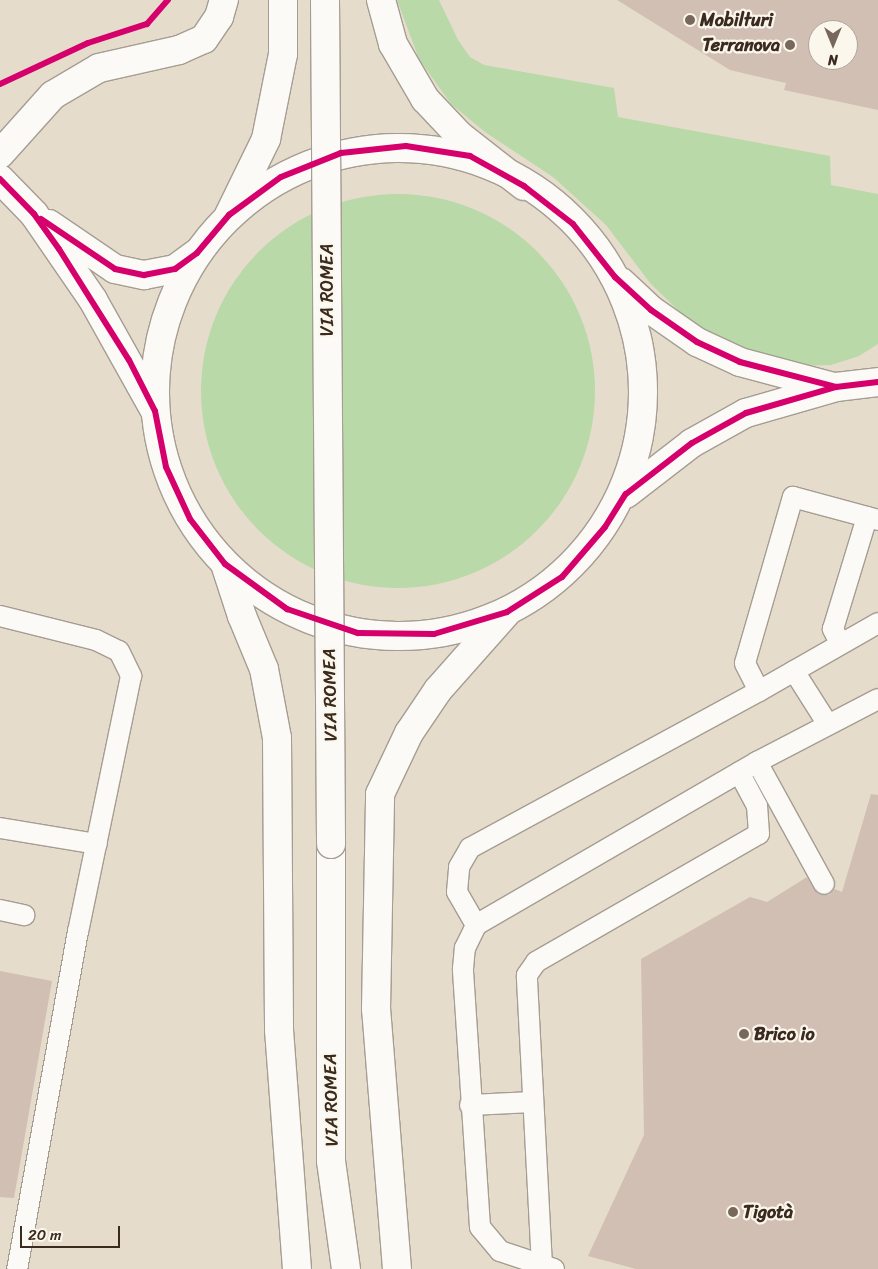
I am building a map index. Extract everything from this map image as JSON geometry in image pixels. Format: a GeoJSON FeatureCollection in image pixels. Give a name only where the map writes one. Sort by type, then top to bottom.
{"type":"FeatureCollection","features":[{"type":"Feature","properties":{"kind":"main road"},"geometry":{"type":"LineString","coordinates":[[0,154],[53,95],[92,72],[178,50],[204,39],[219,17],[224,0]]}},
{"type":"Feature","properties":{"kind":"main road"},"geometry":{"type":"LineString","coordinates":[[229,215],[266,139],[283,54],[283,0]]}},
{"type":"Feature","properties":{"kind":"main road","name":"VIA ROMEA"},"geometry":{"type":"LineString","coordinates":[[325,0],[331,844],[331,1161],[346,1269]]}},
{"type":"Feature","properties":{"kind":"main road"},"geometry":{"type":"LineString","coordinates":[[381,0],[393,44],[425,99],[460,136],[573,224],[615,277],[651,310],[697,342],[740,362],[836,387]]}},
{"type":"Feature","properties":{"kind":"main road"},"geometry":{"type":"LineString","coordinates":[[524,186],[470,156],[406,146],[341,153],[281,177],[229,215],[197,252],[176,289],[162,328],[155,370],[155,411],[166,467],[190,519],[225,564],[286,609],[358,633],[434,634],[507,612],[562,577],[605,527],[626,494],[639,458],[643,401],[640,337],[615,277]]}},
{"type":"Feature","properties":{"kind":"main road"},"geometry":{"type":"LineString","coordinates":[[0,179],[34,214],[98,307],[155,411]]}},
{"type":"Feature","properties":{"kind":"main road"},"geometry":{"type":"LineString","coordinates":[[34,214],[116,269],[144,275],[175,269],[197,252]]}},
{"type":"Feature","properties":{"kind":"main road"},"geometry":{"type":"LineString","coordinates":[[626,494],[692,443],[746,413],[836,387],[878,382]]}},
{"type":"Feature","properties":{"kind":"main road"},"geometry":{"type":"LineString","coordinates":[[225,564],[242,616],[264,669],[278,738],[279,1030],[296,1269]]}},
{"type":"Feature","properties":{"kind":"main road"},"geometry":{"type":"LineString","coordinates":[[397,1269],[376,1009],[380,794],[409,733],[438,690],[507,612]]}},
{"type":"Feature","properties":{"kind":"lane"},"geometry":{"type":"LineString","coordinates":[[759,691],[745,663],[793,497],[872,519],[833,629],[840,643]]}},
{"type":"Feature","properties":{"kind":"lane"},"geometry":{"type":"LineString","coordinates":[[0,616],[96,640],[119,652],[131,676],[78,931],[17,1269]]}},
{"type":"Feature","properties":{"kind":"lane"},"geometry":{"type":"LineString","coordinates":[[476,925],[457,892],[460,867],[470,848],[759,691],[878,623]]}},
{"type":"Feature","properties":{"kind":"lane"},"geometry":{"type":"LineString","coordinates":[[794,671],[827,723]]}},
{"type":"Feature","properties":{"kind":"lane"},"geometry":{"type":"LineString","coordinates":[[739,772],[757,806],[759,834],[536,962],[527,975],[533,1102],[548,1267],[498,1260],[480,1227],[470,1105],[463,969],[465,948],[476,925],[739,772],[827,723],[878,699]]}},
{"type":"Feature","properties":{"kind":"lane"},"geometry":{"type":"LineString","coordinates":[[757,762],[824,884]]}},
{"type":"Feature","properties":{"kind":"lane"},"geometry":{"type":"LineString","coordinates":[[0,828],[97,844]]}},
{"type":"Feature","properties":{"kind":"lane"},"geometry":{"type":"LineString","coordinates":[[0,910],[24,914]]}},
{"type":"Feature","properties":{"kind":"lane"},"geometry":{"type":"LineString","coordinates":[[470,1105],[533,1102]]}},
{"type":"Feature","properties":{"kind":"green space"},"geometry":{"type":"Polygon","coordinates":[[[397,0],[439,0],[458,40],[470,57],[484,65],[614,88],[618,117],[830,156],[831,185],[878,194],[878,344],[859,356],[831,365],[797,366],[776,362],[718,339],[686,318],[651,284],[606,225],[553,177],[485,132],[451,104],[419,59],[397,0]]]}},
{"type":"Feature","properties":{"kind":"green space"},"geometry":{"type":"Polygon","coordinates":[[[398,194],[436,198],[455,202],[473,209],[508,227],[537,252],[562,281],[580,316],[587,334],[591,353],[595,391],[591,429],[587,448],[580,466],[562,501],[537,530],[508,555],[473,573],[455,580],[436,584],[398,588],[360,584],[341,580],[323,573],[288,555],[259,530],[234,501],[216,466],[209,448],[205,429],[201,391],[205,353],[209,334],[216,316],[234,281],[259,252],[288,227],[323,209],[341,202],[360,198],[398,194]]]}},
{"type":"Feature","properties":{"kind":"building"},"geometry":{"type":"Polygon","coordinates":[[[617,0],[878,0],[878,110],[784,90],[786,83],[730,70],[617,0]]]}},
{"type":"Feature","properties":{"kind":"building"},"geometry":{"type":"Polygon","coordinates":[[[871,794],[878,795],[878,1269],[636,1269],[588,1256],[644,1135],[641,959],[750,897],[767,902],[807,877],[818,894],[829,895],[835,889],[842,892],[871,794]]]}},
{"type":"Feature","properties":{"kind":"building"},"geometry":{"type":"Polygon","coordinates":[[[0,971],[52,981],[14,1198],[0,1197],[0,971]]]}},
{"type":"Feature","properties":{"kind":"cycle path"},"geometry":{"type":"LineString","coordinates":[[0,84],[88,43],[147,24],[168,0]]}},
{"type":"Feature","properties":{"kind":"cycle path"},"geometry":{"type":"LineString","coordinates":[[41,219],[115,269],[144,275],[175,269],[197,253],[229,215],[281,177],[341,153],[406,146],[470,156],[524,186],[573,224],[615,277],[651,310],[697,342],[740,362],[836,387]]}},
{"type":"Feature","properties":{"kind":"cycle path"},"geometry":{"type":"LineString","coordinates":[[0,179],[34,214],[59,249],[129,360],[155,411],[166,467],[190,519],[225,564],[287,609],[358,633],[434,634],[507,612],[562,577],[605,527],[626,494],[692,443],[746,413],[836,387],[878,382]]}},
{"type":"Feature","properties":{"kind":"place","name":"Mobilturi"},"geometry":{"type":"Point","coordinates":[690,20]}},
{"type":"Feature","properties":{"kind":"place","name":"Terranova"},"geometry":{"type":"Point","coordinates":[790,45]}},
{"type":"Feature","properties":{"kind":"place","name":"Brico io"},"geometry":{"type":"Point","coordinates":[744,1034]}},
{"type":"Feature","properties":{"kind":"place","name":"Tigotà"},"geometry":{"type":"Point","coordinates":[733,1212]}}]}
